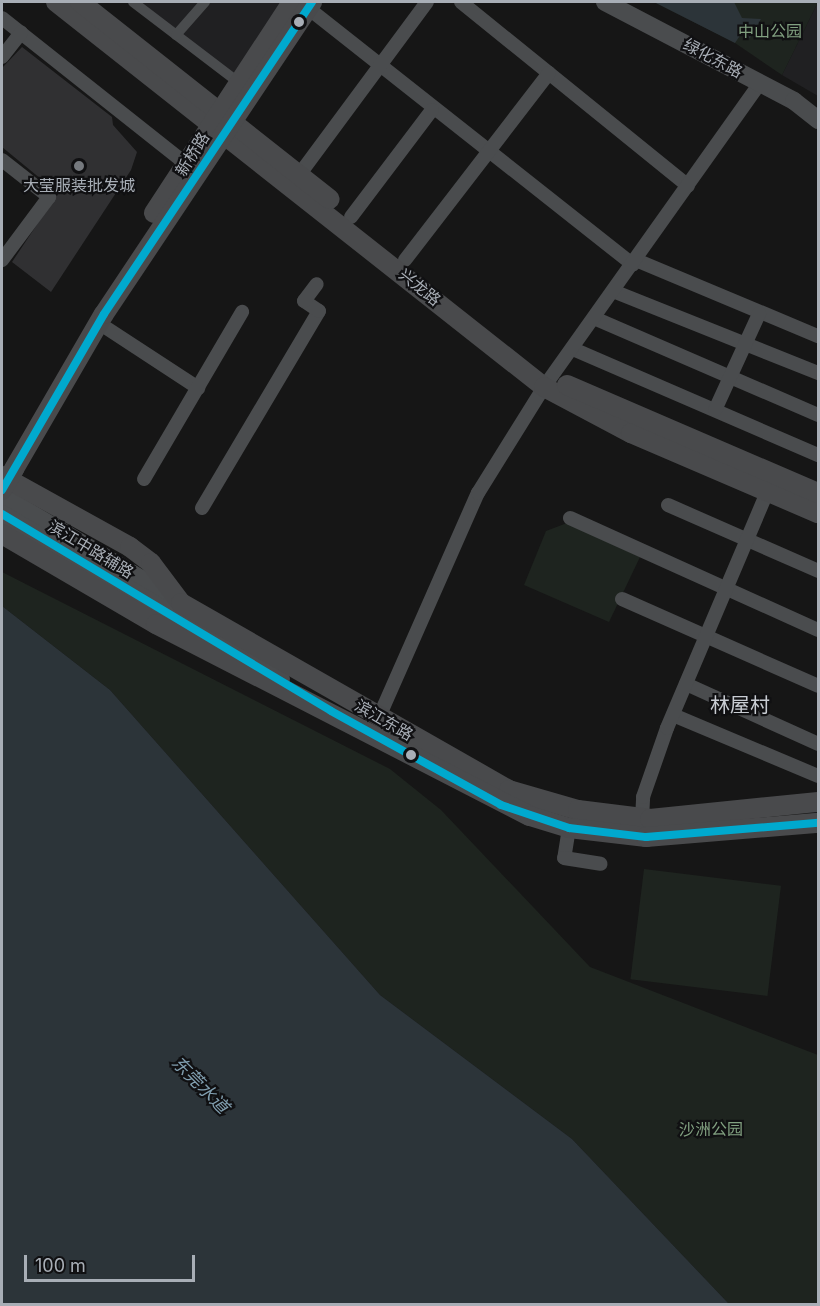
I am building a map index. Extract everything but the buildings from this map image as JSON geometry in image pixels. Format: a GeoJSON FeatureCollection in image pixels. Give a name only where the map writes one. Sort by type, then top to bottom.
{"type":"FeatureCollection","features":[{"type":"Feature","properties":{"kind":"main road","name":"兴龙路"},"geometry":{"type":"LineString","coordinates":[[56,2],[299,175],[405,260],[548,382],[819,494]]}},
{"type":"Feature","properties":{"kind":"main road","name":"兴龙路"},"geometry":{"type":"LineString","coordinates":[[80,2],[223,123],[548,382],[767,492],[819,513]]}},
{"type":"Feature","properties":{"kind":"main road","name":"新桥路"},"geometry":{"type":"LineString","coordinates":[[2,490],[5,468],[168,205],[304,4]]}},
{"type":"Feature","properties":{"kind":"main road","name":"新桥路"},"geometry":{"type":"LineString","coordinates":[[168,205],[185,163],[223,123]]}},
{"type":"Feature","properties":{"kind":"main road","name":"滨江东路"},"geometry":{"type":"LineString","coordinates":[[5,468],[130,547],[151,563],[181,603],[509,790],[578,810],[642,819],[816,802]]}},
{"type":"Feature","properties":{"kind":"main road","name":"滨江东路"},"geometry":{"type":"LineString","coordinates":[[2,534],[156,624],[331,711],[501,805],[569,828],[646,837],[819,823]]}},
{"type":"Feature","properties":{"kind":"street"},"geometry":{"type":"LineString","coordinates":[[133,2],[234,79]]}},
{"type":"Feature","properties":{"kind":"street"},"geometry":{"type":"LineString","coordinates":[[176,35],[203,2]]}},
{"type":"Feature","properties":{"kind":"street"},"geometry":{"type":"LineString","coordinates":[[299,175],[427,2]]}},
{"type":"Feature","properties":{"kind":"street"},"geometry":{"type":"LineString","coordinates":[[461,2],[688,186]]}},
{"type":"Feature","properties":{"kind":"street","name":"绿化东路"},"geometry":{"type":"LineString","coordinates":[[605,2],[760,83],[819,120]]}},
{"type":"Feature","properties":{"kind":"street","name":"绿化东路"},"geometry":{"type":"LineString","coordinates":[[620,2],[764,75],[819,111]]}},
{"type":"Feature","properties":{"kind":"street"},"geometry":{"type":"LineString","coordinates":[[304,4],[432,110],[634,262],[759,314],[819,336]]}},
{"type":"Feature","properties":{"kind":"street"},"geometry":{"type":"LineString","coordinates":[[2,18],[185,163]]}},
{"type":"Feature","properties":{"kind":"street"},"geometry":{"type":"LineString","coordinates":[[2,57],[21,33]]}},
{"type":"Feature","properties":{"kind":"street"},"geometry":{"type":"LineString","coordinates":[[405,260],[549,73]]}},
{"type":"Feature","properties":{"kind":"street"},"geometry":{"type":"LineString","coordinates":[[379,717],[455,535],[548,382],[760,83]]}},
{"type":"Feature","properties":{"kind":"street"},"geometry":{"type":"LineString","coordinates":[[351,217],[432,110]]}},
{"type":"Feature","properties":{"kind":"street"},"geometry":{"type":"LineString","coordinates":[[2,160],[49,197],[2,260]]}},
{"type":"Feature","properties":{"kind":"street"},"geometry":{"type":"LineString","coordinates":[[202,508],[319,311],[304,301],[317,284]]}},
{"type":"Feature","properties":{"kind":"street"},"geometry":{"type":"LineString","coordinates":[[613,291],[819,373]]}},
{"type":"Feature","properties":{"kind":"street"},"geometry":{"type":"LineString","coordinates":[[144,479],[242,312]]}},
{"type":"Feature","properties":{"kind":"street"},"geometry":{"type":"LineString","coordinates":[[715,410],[759,314]]}},
{"type":"Feature","properties":{"kind":"street"},"geometry":{"type":"LineString","coordinates":[[594,318],[819,415]]}},
{"type":"Feature","properties":{"kind":"street"},"geometry":{"type":"LineString","coordinates":[[108,330],[198,388]]}},
{"type":"Feature","properties":{"kind":"street"},"geometry":{"type":"LineString","coordinates":[[573,349],[819,455]]}},
{"type":"Feature","properties":{"kind":"street"},"geometry":{"type":"LineString","coordinates":[[642,819],[643,797],[673,715],[767,492]]}},
{"type":"Feature","properties":{"kind":"street","name":"滨江中路辅路"},"geometry":{"type":"LineString","coordinates":[[2,496],[181,603]]}},
{"type":"Feature","properties":{"kind":"street"},"geometry":{"type":"LineString","coordinates":[[669,505],[819,571]]}},
{"type":"Feature","properties":{"kind":"street","name":"滨江中路辅路"},"geometry":{"type":"LineString","coordinates":[[2,514],[331,711]]}},
{"type":"Feature","properties":{"kind":"street"},"geometry":{"type":"LineString","coordinates":[[570,518],[819,630]]}},
{"type":"Feature","properties":{"kind":"street"},"geometry":{"type":"LineString","coordinates":[[622,599],[819,686]]}},
{"type":"Feature","properties":{"kind":"street"},"geometry":{"type":"LineString","coordinates":[[686,684],[819,744]]}},
{"type":"Feature","properties":{"kind":"street"},"geometry":{"type":"LineString","coordinates":[[673,715],[819,776]]}},
{"type":"Feature","properties":{"kind":"street"},"geometry":{"type":"LineString","coordinates":[[569,828],[564,858],[601,864]]}},
{"type":"Feature","properties":{"kind":"shaded area"},"geometry":{"type":"Polygon","coordinates":[[[133,2],[281,2],[234,79],[133,2]]]}},
{"type":"Feature","properties":{"kind":"shaded area"},"geometry":{"type":"Polygon","coordinates":[[[818,2],[818,96],[782,75],[818,2]]]}},
{"type":"Feature","properties":{"kind":"green space","name":"中山公园"},"geometry":{"type":"Polygon","coordinates":[[[654,2],[818,2],[782,75],[735,43],[654,2]]]}},
{"type":"Feature","properties":{"kind":"green space"},"geometry":{"type":"Polygon","coordinates":[[[567,523],[640,557],[609,622],[524,585],[546,531],[567,523]]]}},
{"type":"Feature","properties":{"kind":"green space","name":"沙洲公园"},"geometry":{"type":"Polygon","coordinates":[[[2,572],[390,769],[441,810],[590,967],[818,1055],[818,1304],[729,1304],[572,1139],[380,995],[110,690],[2,606],[2,572]]]}},
{"type":"Feature","properties":{"kind":"green space"},"geometry":{"type":"Polygon","coordinates":[[[644,869],[781,886],[767,996],[630,979],[644,869]]]}},
{"type":"Feature","properties":{"kind":"water"},"geometry":{"type":"Polygon","coordinates":[[[654,2],[734,2],[742,18],[761,19],[750,38],[741,34],[735,43],[654,2]]]}},
{"type":"Feature","properties":{"kind":"water","name":"东莞水道"},"geometry":{"type":"Polygon","coordinates":[[[2,606],[110,690],[380,995],[572,1139],[729,1304],[2,1304],[2,606]]]}},
{"type":"Feature","properties":{"kind":"transit line"},"geometry":{"type":"LineString","coordinates":[[2,490],[104,314],[312,2]]}},
{"type":"Feature","properties":{"kind":"transit line"},"geometry":{"type":"LineString","coordinates":[[2,514],[331,711],[501,805],[569,828],[646,837],[818,823]]}},
{"type":"Feature","properties":{"kind":"place","name":"大莹服装批发城"},"geometry":{"type":"Point","coordinates":[79,166]}},
{"type":"Feature","properties":{"kind":"district","name":"林屋村"},"geometry":{"type":"Point","coordinates":[740,705]}}]}
